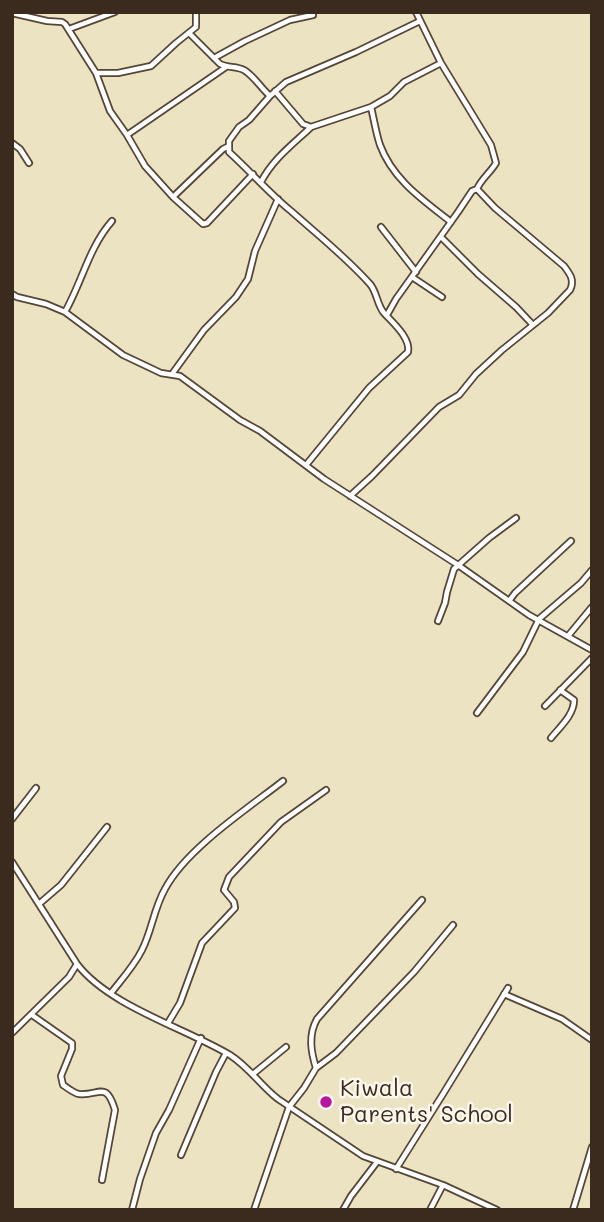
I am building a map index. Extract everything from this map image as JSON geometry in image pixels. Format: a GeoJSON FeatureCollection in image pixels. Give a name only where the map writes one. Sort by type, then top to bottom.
{"type":"FeatureCollection","features":[{"type":"Feature","properties":{"kind":"street"},"geometry":{"type":"LineString","coordinates":[[56,21],[60,12]]}},
{"type":"Feature","properties":{"kind":"street"},"geometry":{"type":"LineString","coordinates":[[69,29],[115,12]]}},
{"type":"Feature","properties":{"kind":"street"},"geometry":{"type":"LineString","coordinates":[[96,73],[118,73],[151,66],[196,27],[196,12]]}},
{"type":"Feature","properties":{"kind":"street"},"geometry":{"type":"LineString","coordinates":[[387,315],[472,191],[477,189],[495,165],[496,156],[416,12]]}},
{"type":"Feature","properties":{"kind":"street"},"geometry":{"type":"LineString","coordinates":[[12,13],[62,22],[69,29],[96,73],[110,111],[145,166],[173,197],[203,224],[207,223],[253,174]]}},
{"type":"Feature","properties":{"kind":"street"},"geometry":{"type":"LineString","coordinates":[[214,58],[290,20],[313,15]]}},
{"type":"Feature","properties":{"kind":"street"},"geometry":{"type":"LineString","coordinates":[[306,464],[369,388],[408,352],[409,347],[383,312],[372,286],[229,152],[229,141],[239,127],[249,120],[275,91],[292,79],[356,52],[420,20]]}},
{"type":"Feature","properties":{"kind":"street"},"geometry":{"type":"LineString","coordinates":[[189,33],[214,58],[226,67],[245,71],[270,96]]}},
{"type":"Feature","properties":{"kind":"street"},"geometry":{"type":"LineString","coordinates":[[261,182],[274,161],[311,127],[371,107],[390,96],[404,82],[442,63]]}},
{"type":"Feature","properties":{"kind":"street"},"geometry":{"type":"LineString","coordinates":[[127,135],[226,67]]}},
{"type":"Feature","properties":{"kind":"street"},"geometry":{"type":"LineString","coordinates":[[275,91],[303,124],[311,127]]}},
{"type":"Feature","properties":{"kind":"street"},"geometry":{"type":"LineString","coordinates":[[371,107],[381,146],[398,176],[414,193],[451,222]]}},
{"type":"Feature","properties":{"kind":"street"},"geometry":{"type":"LineString","coordinates":[[12,143],[20,149],[29,163]]}},
{"type":"Feature","properties":{"kind":"street"},"geometry":{"type":"LineString","coordinates":[[173,197],[223,149],[228,148]]}},
{"type":"Feature","properties":{"kind":"street"},"geometry":{"type":"LineString","coordinates":[[350,496],[439,407],[459,395],[476,374],[570,290],[572,276],[477,189]]}},
{"type":"Feature","properties":{"kind":"street"},"geometry":{"type":"LineString","coordinates":[[172,374],[204,330],[236,297],[248,279],[255,251],[278,199]]}},
{"type":"Feature","properties":{"kind":"street"},"geometry":{"type":"LineString","coordinates":[[65,312],[98,240],[112,221]]}},
{"type":"Feature","properties":{"kind":"street"},"geometry":{"type":"LineString","coordinates":[[381,227],[414,274],[442,297]]}},
{"type":"Feature","properties":{"kind":"street"},"geometry":{"type":"LineString","coordinates":[[441,237],[533,325]]}},
{"type":"Feature","properties":{"kind":"street"},"geometry":{"type":"LineString","coordinates":[[12,294],[65,312],[123,355],[162,373],[180,376],[324,479],[509,601],[592,650]]}},
{"type":"Feature","properties":{"kind":"street"},"geometry":{"type":"LineString","coordinates":[[438,621],[454,569],[516,518]]}},
{"type":"Feature","properties":{"kind":"street"},"geometry":{"type":"LineString","coordinates":[[509,601],[571,541]]}},
{"type":"Feature","properties":{"kind":"street"},"geometry":{"type":"LineString","coordinates":[[477,713],[523,652],[539,620],[592,570]]}},
{"type":"Feature","properties":{"kind":"street"},"geometry":{"type":"LineString","coordinates":[[568,636],[592,607]]}},
{"type":"Feature","properties":{"kind":"street"},"geometry":{"type":"LineString","coordinates":[[545,706],[592,658]]}},
{"type":"Feature","properties":{"kind":"street"},"geometry":{"type":"LineString","coordinates":[[551,738],[575,706],[574,700],[560,690]]}},
{"type":"Feature","properties":{"kind":"street"},"geometry":{"type":"LineString","coordinates":[[111,993],[135,963],[165,889],[175,874],[218,831],[283,780]]}},
{"type":"Feature","properties":{"kind":"street"},"geometry":{"type":"LineString","coordinates":[[12,819],[36,788]]}},
{"type":"Feature","properties":{"kind":"street"},"geometry":{"type":"LineString","coordinates":[[168,1023],[180,1003],[202,943],[235,908],[234,902],[224,890],[226,882],[281,822],[326,790]]}},
{"type":"Feature","properties":{"kind":"street"},"geometry":{"type":"LineString","coordinates":[[39,904],[61,885],[107,827]]}},
{"type":"Feature","properties":{"kind":"street"},"geometry":{"type":"LineString","coordinates":[[12,862],[87,976],[125,1002],[201,1038],[226,1053],[246,1067],[269,1092],[350,1148],[377,1162],[443,1185],[497,1210]]}},
{"type":"Feature","properties":{"kind":"street"},"geometry":{"type":"LineString","coordinates":[[316,1068],[311,1039],[312,1027],[317,1019],[422,900]]}},
{"type":"Feature","properties":{"kind":"street"},"geometry":{"type":"LineString","coordinates":[[254,1210],[289,1107],[316,1068],[336,1053],[414,972],[453,925]]}},
{"type":"Feature","properties":{"kind":"street"},"geometry":{"type":"LineString","coordinates":[[12,1033],[69,977],[77,964]]}},
{"type":"Feature","properties":{"kind":"street"},"geometry":{"type":"LineString","coordinates":[[69,977],[87,976]]}},
{"type":"Feature","properties":{"kind":"street"},"geometry":{"type":"LineString","coordinates":[[396,1169],[508,988]]}},
{"type":"Feature","properties":{"kind":"street"},"geometry":{"type":"LineString","coordinates":[[504,994],[562,1019],[592,1040]]}},
{"type":"Feature","properties":{"kind":"street"},"geometry":{"type":"LineString","coordinates":[[32,1015],[72,1042],[61,1076],[64,1085],[80,1094],[94,1091],[108,1094],[112,1100],[116,1110],[102,1180]]}},
{"type":"Feature","properties":{"kind":"street"},"geometry":{"type":"LineString","coordinates":[[132,1210],[139,1179],[156,1133],[201,1038]]}},
{"type":"Feature","properties":{"kind":"street"},"geometry":{"type":"LineString","coordinates":[[253,1074],[286,1047]]}},
{"type":"Feature","properties":{"kind":"street"},"geometry":{"type":"LineString","coordinates":[[181,1155],[226,1053]]}},
{"type":"Feature","properties":{"kind":"street"},"geometry":{"type":"LineString","coordinates":[[573,1210],[592,1147]]}},
{"type":"Feature","properties":{"kind":"street"},"geometry":{"type":"LineString","coordinates":[[343,1210],[377,1162]]}},
{"type":"Feature","properties":{"kind":"street"},"geometry":{"type":"LineString","coordinates":[[430,1210],[443,1185]]}},
{"type":"Feature","properties":{"kind":"place","name":"Kiwala Parents' School"},"geometry":{"type":"Point","coordinates":[326,1102]}}]}
